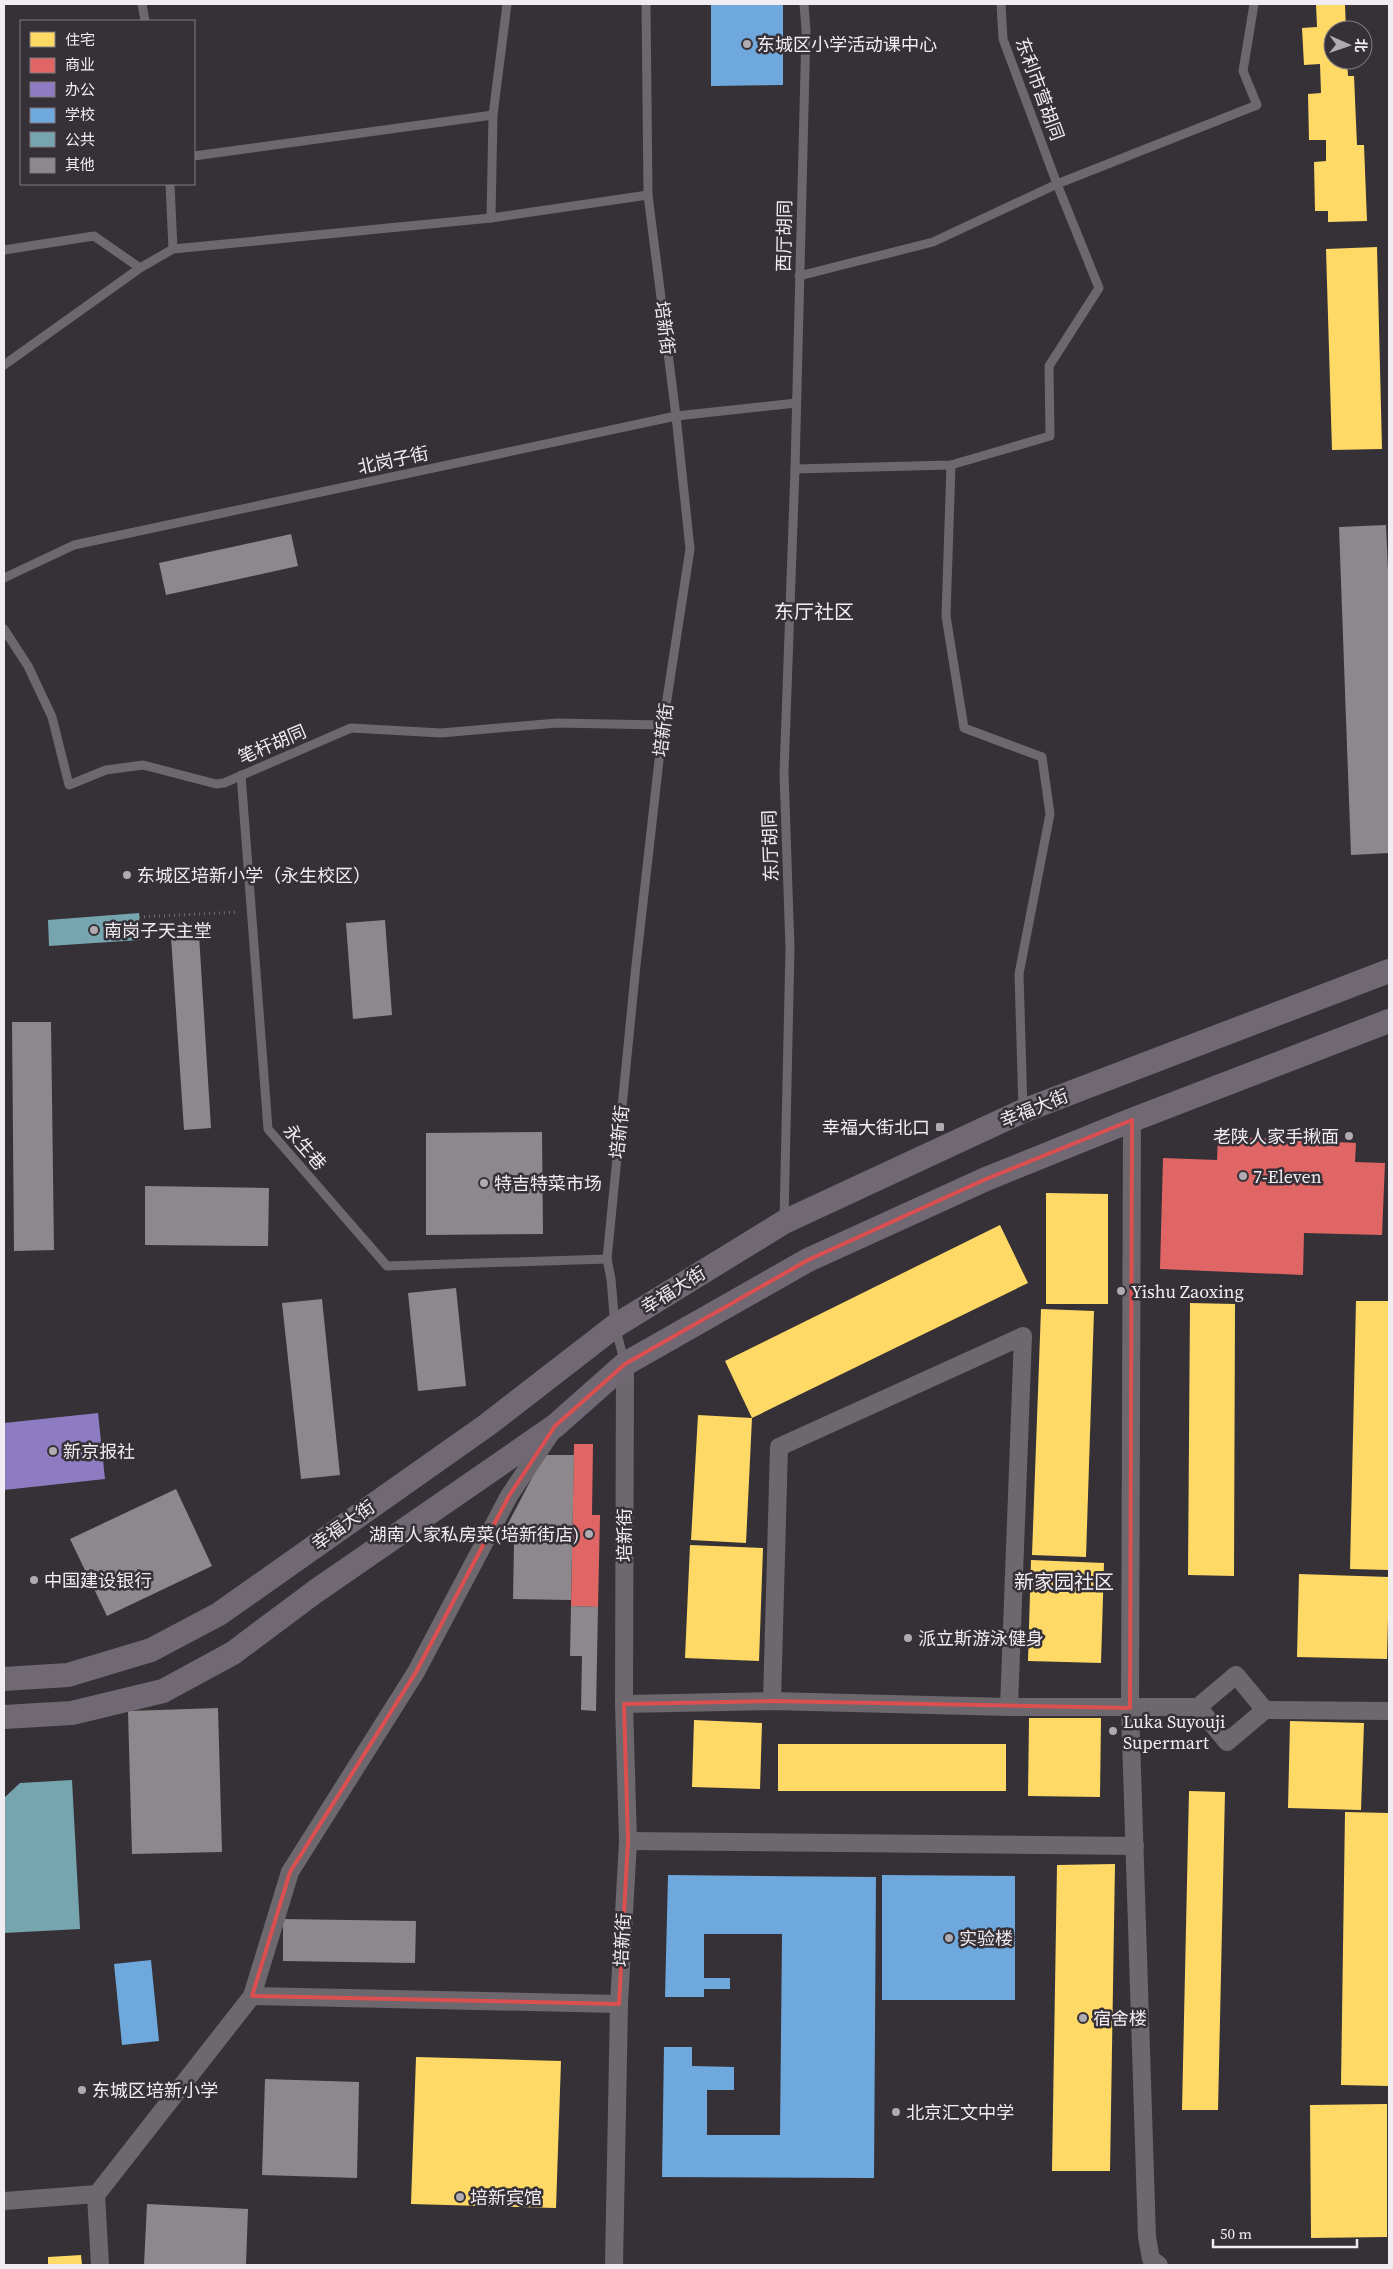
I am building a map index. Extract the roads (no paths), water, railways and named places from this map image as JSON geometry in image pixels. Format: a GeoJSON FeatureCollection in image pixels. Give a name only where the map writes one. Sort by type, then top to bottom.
{"type":"FeatureCollection","features":[{"type":"Feature","properties":{"kind":"main road","name":"幸福大街"},"geometry":{"type":"LineString","coordinates":[[4,1679],[68,1675],[150,1650],[218,1614],[487,1425],[615,1326],[784,1222],[1023,1111],[1389,971]]}},
{"type":"Feature","properties":{"kind":"main road"},"geometry":{"type":"LineString","coordinates":[[4,1716],[72,1713],[163,1691],[234,1653],[316,1591],[555,1426],[625,1364],[808,1260],[986,1179],[1389,1020]]}},
{"type":"Feature","properties":{"kind":"street"},"geometry":{"type":"LineString","coordinates":[[1132,1120],[1130,1708],[1146,2237],[1151,2259],[1159,2265]]}},
{"type":"Feature","properties":{"kind":"street"},"geometry":{"type":"LineString","coordinates":[[772,1701],[779,1447],[1023,1336],[1009,1707]]}},
{"type":"Feature","properties":{"kind":"street","name":"培新街"},"geometry":{"type":"LineString","coordinates":[[614,2265],[619,2004],[628,1841],[624,1704],[625,1364]]}},
{"type":"Feature","properties":{"kind":"street"},"geometry":{"type":"LineString","coordinates":[[100,2265],[96,2195],[252,1996],[290,1872],[416,1672],[509,1496],[555,1426]]}},
{"type":"Feature","properties":{"kind":"street"},"geometry":{"type":"LineString","coordinates":[[624,1704],[772,1701],[1009,1707],[1198,1707],[1236,1675],[1265,1710]]}},
{"type":"Feature","properties":{"kind":"street"},"geometry":{"type":"LineString","coordinates":[[1198,1707],[1227,1742],[1265,1710],[1389,1711]]}},
{"type":"Feature","properties":{"kind":"street"},"geometry":{"type":"LineString","coordinates":[[628,1841],[1135,1846]]}},
{"type":"Feature","properties":{"kind":"street"},"geometry":{"type":"LineString","coordinates":[[252,1996],[619,2004]]}},
{"type":"Feature","properties":{"kind":"street"},"geometry":{"type":"LineString","coordinates":[[4,2201],[96,2195]]}},
{"type":"Feature","properties":{"kind":"lane"},"geometry":{"type":"LineString","coordinates":[[142,4],[145,20]]}},
{"type":"Feature","properties":{"kind":"lane"},"geometry":{"type":"LineString","coordinates":[[491,218],[493,115],[507,4]]}},
{"type":"Feature","properties":{"kind":"lane","name":"培新街"},"geometry":{"type":"LineString","coordinates":[[625,1364],[615,1326],[611,1279],[607,1259],[636,965],[663,726],[690,549],[676,416],[648,195],[646,4]]}},
{"type":"Feature","properties":{"kind":"lane","name":"西厅胡同"},"geometry":{"type":"LineString","coordinates":[[795,469],[806,30],[804,4]]}},
{"type":"Feature","properties":{"kind":"lane","name":"东利市营胡同"},"geometry":{"type":"LineString","coordinates":[[951,465],[1050,436],[1049,366],[1099,288],[1057,184],[1003,39],[1001,4]]}},
{"type":"Feature","properties":{"kind":"lane"},"geometry":{"type":"LineString","coordinates":[[799,276],[934,242],[1057,184],[1257,105],[1243,71],[1254,4]]}},
{"type":"Feature","properties":{"kind":"lane"},"geometry":{"type":"LineString","coordinates":[[195,156],[493,115]]}},
{"type":"Feature","properties":{"kind":"lane"},"geometry":{"type":"LineString","coordinates":[[170,185],[173,249]]}},
{"type":"Feature","properties":{"kind":"lane"},"geometry":{"type":"LineString","coordinates":[[4,365],[140,268],[173,249],[491,218],[648,195]]}},
{"type":"Feature","properties":{"kind":"lane"},"geometry":{"type":"LineString","coordinates":[[4,250],[94,236],[140,268]]}},
{"type":"Feature","properties":{"kind":"lane","name":"北岗子街"},"geometry":{"type":"LineString","coordinates":[[4,578],[74,545],[676,416],[796,403]]}},
{"type":"Feature","properties":{"kind":"lane"},"geometry":{"type":"LineString","coordinates":[[795,469],[951,465],[946,616],[964,728],[1042,757],[1050,814],[1019,974],[1023,1111]]}},
{"type":"Feature","properties":{"kind":"lane","name":"东厅胡同"},"geometry":{"type":"LineString","coordinates":[[784,1222],[790,948],[784,773],[795,469]]}},
{"type":"Feature","properties":{"kind":"lane","name":"笔杆胡同"},"geometry":{"type":"LineString","coordinates":[[4,629],[28,666],[52,717],[69,785],[106,770],[143,765],[216,784],[224,783],[351,728],[441,733],[557,723],[663,726]]}},
{"type":"Feature","properties":{"kind":"lane","name":"永生巷"},"geometry":{"type":"LineString","coordinates":[[242,775],[268,1128],[387,1266],[607,1259]]}},
{"type":"Feature","properties":{"kind":"place","name":"东城区小学活动课中心"},"geometry":{"type":"Point","coordinates":[747,44]}},
{"type":"Feature","properties":{"kind":"place","name":"东城区培新小学（永生校区）"},"geometry":{"type":"Point","coordinates":[127,875]}},
{"type":"Feature","properties":{"kind":"place","name":"南岗子天主堂"},"geometry":{"type":"Point","coordinates":[94,930]}},
{"type":"Feature","properties":{"kind":"place","name":"幸福大街北口"},"geometry":{"type":"Point","coordinates":[940,1127]}},
{"type":"Feature","properties":{"kind":"place","name":"老陕人家手揪面"},"geometry":{"type":"Point","coordinates":[1349,1136]}},
{"type":"Feature","properties":{"kind":"place","name":"7-Eleven"},"geometry":{"type":"Point","coordinates":[1243,1176]}},
{"type":"Feature","properties":{"kind":"place","name":"特吉特菜市场"},"geometry":{"type":"Point","coordinates":[484,1183]}},
{"type":"Feature","properties":{"kind":"place","name":"Yishu Zaoxing"},"geometry":{"type":"Point","coordinates":[1121,1291]}},
{"type":"Feature","properties":{"kind":"place","name":"新京报社"},"geometry":{"type":"Point","coordinates":[53,1451]}},
{"type":"Feature","properties":{"kind":"place","name":"湖南人家私房菜(培新街店)"},"geometry":{"type":"Point","coordinates":[589,1534]}},
{"type":"Feature","properties":{"kind":"place","name":"中国建设银行"},"geometry":{"type":"Point","coordinates":[34,1580]}},
{"type":"Feature","properties":{"kind":"place","name":"派立斯游泳健身"},"geometry":{"type":"Point","coordinates":[908,1638]}},
{"type":"Feature","properties":{"kind":"place","name":"Luka Suyouji Supermart"},"geometry":{"type":"Point","coordinates":[1113,1731]}},
{"type":"Feature","properties":{"kind":"place","name":"实验楼"},"geometry":{"type":"Point","coordinates":[949,1938]}},
{"type":"Feature","properties":{"kind":"place","name":"宿舍楼"},"geometry":{"type":"Point","coordinates":[1083,2018]}},
{"type":"Feature","properties":{"kind":"place","name":"东城区培新小学"},"geometry":{"type":"Point","coordinates":[82,2090]}},
{"type":"Feature","properties":{"kind":"place","name":"北京汇文中学"},"geometry":{"type":"Point","coordinates":[896,2112]}},
{"type":"Feature","properties":{"kind":"place","name":"培新宾馆"},"geometry":{"type":"Point","coordinates":[460,2197]}},
{"type":"Feature","properties":{"kind":"district","name":"东厅社区"},"geometry":{"type":"Point","coordinates":[814,612]}},
{"type":"Feature","properties":{"kind":"district","name":"新家园社区"},"geometry":{"type":"Point","coordinates":[1064,1582]}}]}
